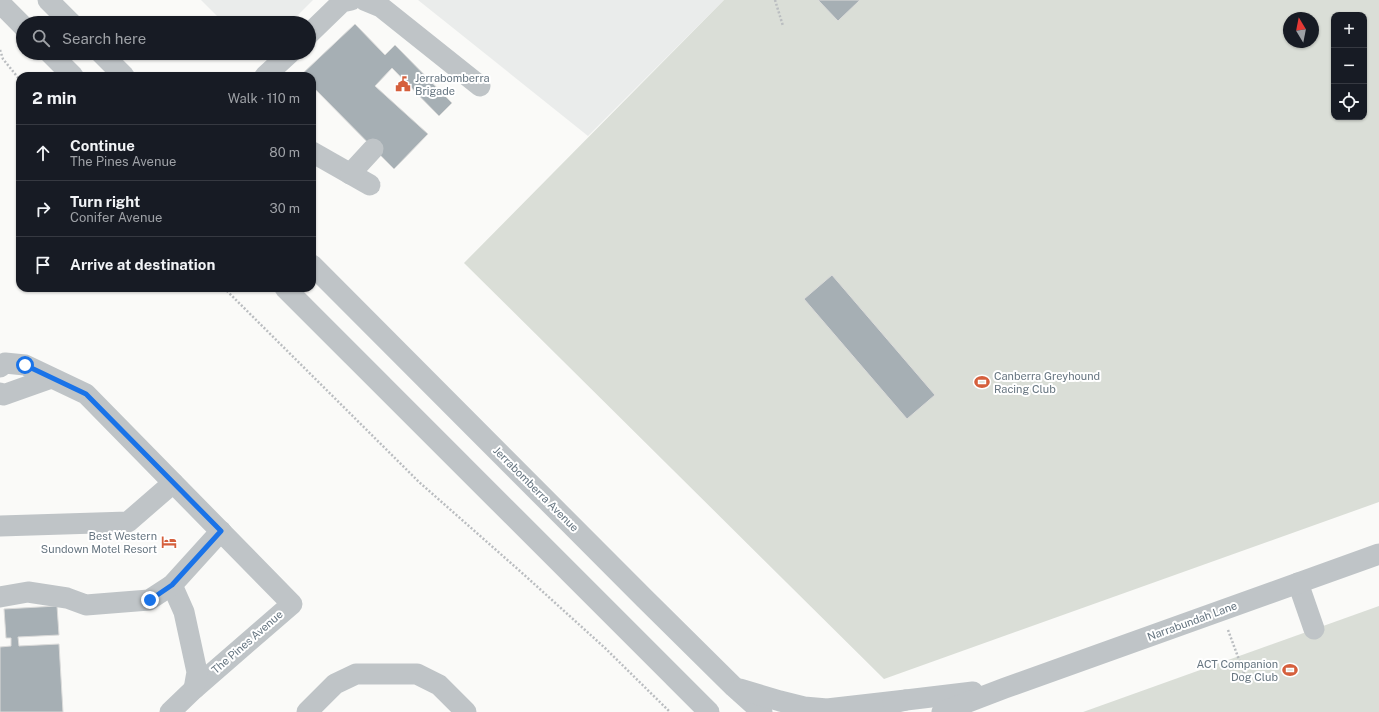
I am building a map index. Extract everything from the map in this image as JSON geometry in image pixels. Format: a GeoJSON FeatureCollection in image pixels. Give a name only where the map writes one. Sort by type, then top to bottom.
{"type":"FeatureCollection","features":[{"type":"Feature","properties":{"kind":"street"},"geometry":{"type":"LineString","coordinates":[[48,0],[64,16]]}},
{"type":"Feature","properties":{"kind":"street"},"geometry":{"type":"LineString","coordinates":[[316,27],[342,2],[351,0]]}},
{"type":"Feature","properties":{"kind":"street"},"geometry":{"type":"LineString","coordinates":[[364,0],[381,7],[480,86]]}},
{"type":"Feature","properties":{"kind":"street"},"geometry":{"type":"LineString","coordinates":[[0,3],[16,19]]}},
{"type":"Feature","properties":{"kind":"street"},"geometry":{"type":"LineString","coordinates":[[57,60],[69,72]]}},
{"type":"Feature","properties":{"kind":"street"},"geometry":{"type":"LineString","coordinates":[[108,60],[120,72]]}},
{"type":"Feature","properties":{"kind":"street"},"geometry":{"type":"LineString","coordinates":[[269,72],[282,60]]}},
{"type":"Feature","properties":{"kind":"street"},"geometry":{"type":"LineString","coordinates":[[350,174],[373,149]]}},
{"type":"Feature","properties":{"kind":"street"},"geometry":{"type":"LineString","coordinates":[[316,154],[370,185]]}},
{"type":"Feature","properties":{"kind":"street","name":"Jerrabomberra Avenue"},"geometry":{"type":"LineString","coordinates":[[316,269],[734,687],[762,712]]}},
{"type":"Feature","properties":{"kind":"street"},"geometry":{"type":"LineString","coordinates":[[289,292],[709,712]]}},
{"type":"Feature","properties":{"kind":"street","name":"The Pines Avenue"},"geometry":{"type":"LineString","coordinates":[[0,367],[5,363],[25,365],[86,394],[292,604],[194,689],[170,712]]}},
{"type":"Feature","properties":{"kind":"street"},"geometry":{"type":"LineString","coordinates":[[0,393],[2,395],[51,378]]}},
{"type":"Feature","properties":{"kind":"street"},"geometry":{"type":"LineString","coordinates":[[0,526],[128,522],[173,482]]}},
{"type":"Feature","properties":{"kind":"street"},"geometry":{"type":"LineString","coordinates":[[0,596],[28,592],[67,598],[86,605],[150,600],[172,585],[221,531]]}},
{"type":"Feature","properties":{"kind":"street","name":"Narrabundah Lane"},"geometry":{"type":"LineString","coordinates":[[942,712],[1379,554]]}},
{"type":"Feature","properties":{"kind":"street"},"geometry":{"type":"LineString","coordinates":[[1298,583],[1314,629]]}},
{"type":"Feature","properties":{"kind":"street"},"geometry":{"type":"LineString","coordinates":[[172,585],[184,612],[197,672],[194,689]]}},
{"type":"Feature","properties":{"kind":"street"},"geometry":{"type":"LineString","coordinates":[[307,712],[335,684],[356,674],[417,674],[439,686],[466,712]]}},
{"type":"Feature","properties":{"kind":"street"},"geometry":{"type":"LineString","coordinates":[[734,687],[804,707],[827,709],[906,700]]}},
{"type":"Feature","properties":{"kind":"street","name":"Narrabundah Lane"},"geometry":{"type":"LineString","coordinates":[[861,712],[906,700],[1005,688]]}},
{"type":"Feature","properties":{"kind":"path"},"geometry":{"type":"LineString","coordinates":[[775,0],[783,26]]}},
{"type":"Feature","properties":{"kind":"path"},"geometry":{"type":"LineString","coordinates":[[0,50],[3,59],[16,75]]}},
{"type":"Feature","properties":{"kind":"path"},"geometry":{"type":"LineString","coordinates":[[228,292],[419,482],[605,648],[670,712]]}},
{"type":"Feature","properties":{"kind":"path"},"geometry":{"type":"LineString","coordinates":[[1220,611],[1248,684]]}},
{"type":"Feature","properties":{"kind":"shaded area"},"geometry":{"type":"Polygon","coordinates":[[[201,0],[313,0],[297,16],[217,16],[201,0]]]}},
{"type":"Feature","properties":{"kind":"shaded area"},"geometry":{"type":"Polygon","coordinates":[[[418,0],[724,0],[588,136],[418,0]]]}},
{"type":"Feature","properties":{"kind":"shaded area","name":"Canberra Greyhound Racing Club"},"geometry":{"type":"Polygon","coordinates":[[[724,0],[1379,0],[1379,502],[884,679],[464,263],[724,0]]]}},
{"type":"Feature","properties":{"kind":"shaded area","name":"ACT Companion Dog Club"},"geometry":{"type":"Polygon","coordinates":[[[1379,606],[1379,712],[1083,712],[1379,606]]]}},
{"type":"Feature","properties":{"kind":"building"},"geometry":{"type":"Polygon","coordinates":[[[818,0],[860,0],[838,21],[818,0]]]}},
{"type":"Feature","properties":{"kind":"building"},"geometry":{"type":"Polygon","coordinates":[[[355,24],[385,55],[395,45],[452,103],[439,116],[392,68],[375,86],[428,134],[394,169],[316,90],[316,72],[304,72],[355,24]]]}},
{"type":"Feature","properties":{"kind":"building"},"geometry":{"type":"Polygon","coordinates":[[[832,275],[935,395],[907,419],[804,299],[832,275]]]}},
{"type":"Feature","properties":{"kind":"building"},"geometry":{"type":"Polygon","coordinates":[[[57,606],[59,635],[18,637],[19,646],[59,644],[63,712],[0,712],[0,647],[11,646],[11,638],[6,638],[4,609],[57,606]]]}},
{"type":"Feature","properties":{"kind":"place","name":"Jerrabomberra Brigade"},"geometry":{"type":"Point","coordinates":[403,84]}},
{"type":"Feature","properties":{"kind":"place","name":"Canberra Greyhound Racing Club"},"geometry":{"type":"Point","coordinates":[982,382]}},
{"type":"Feature","properties":{"kind":"place","name":"Best Western Sundown Motel Resort"},"geometry":{"type":"Point","coordinates":[169,542]}},
{"type":"Feature","properties":{"kind":"place","name":"ACT Companion Dog Club"},"geometry":{"type":"Point","coordinates":[1290,670]}},
{"type":"Feature","properties":{"kind":"route"},"geometry":{"type":"LineString","coordinates":[[25,365],[86,394],[221,531],[172,585],[150,600]]}}]}
